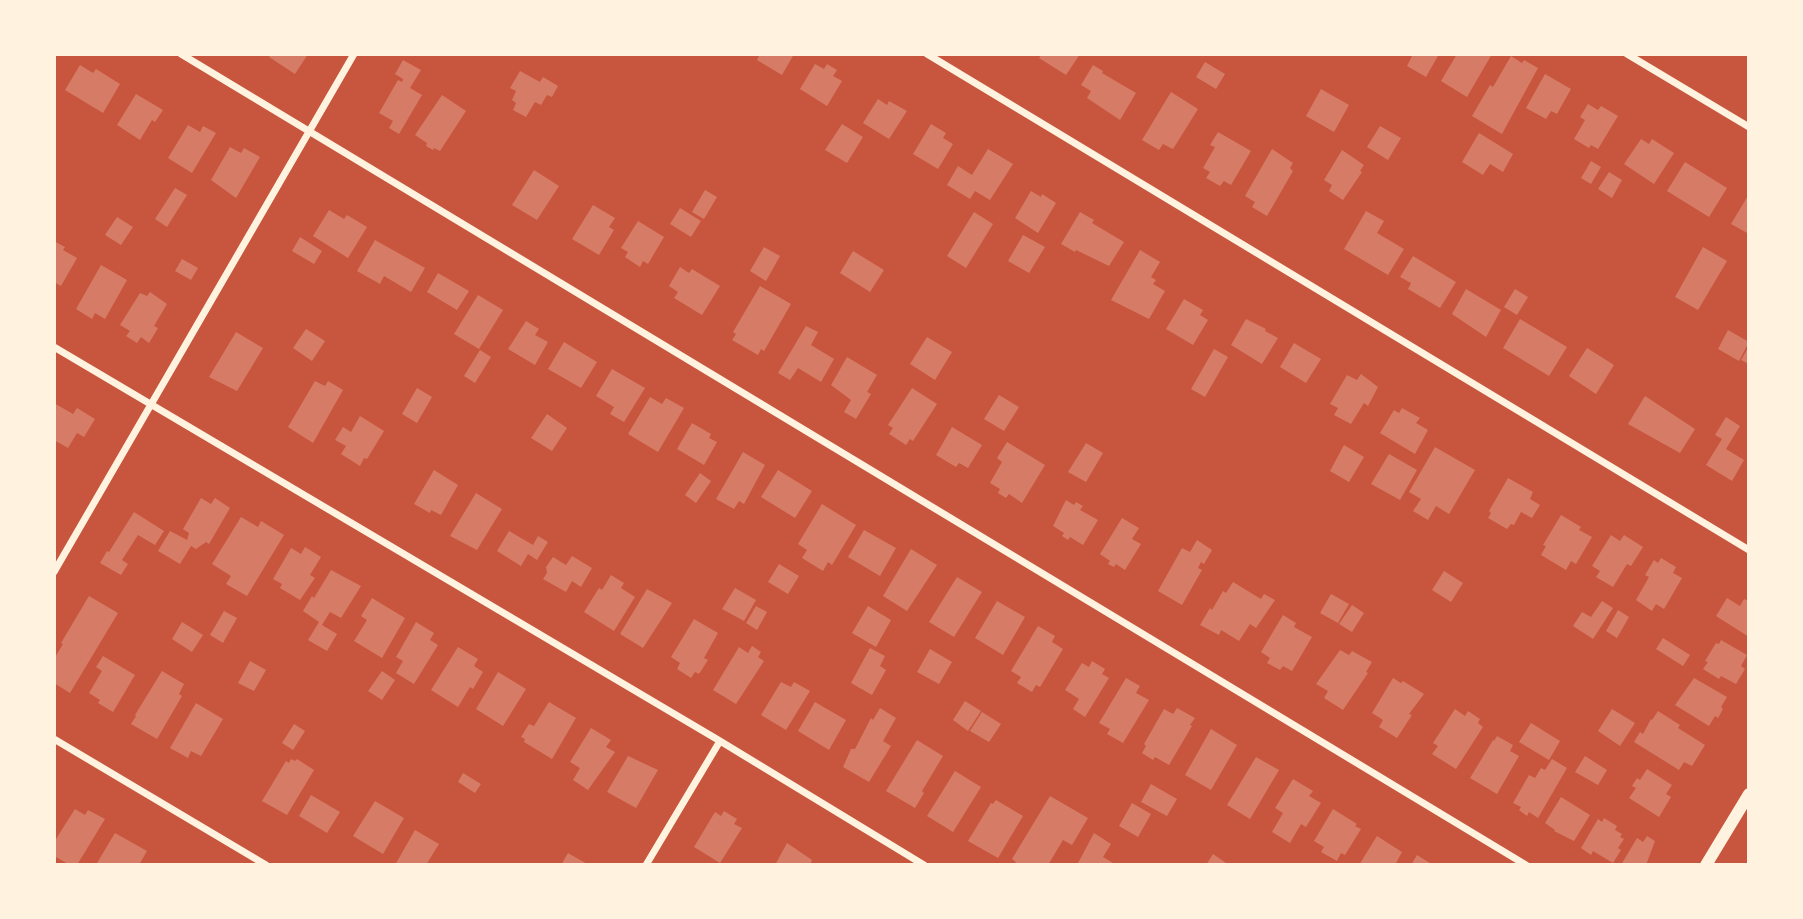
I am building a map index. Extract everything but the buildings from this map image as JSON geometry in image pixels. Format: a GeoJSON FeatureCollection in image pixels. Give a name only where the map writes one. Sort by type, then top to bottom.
{"type":"FeatureCollection","features":[{"type":"Feature","properties":{"kind":"main road"},"geometry":{"type":"LineString","coordinates":[[1706,865],[1749,793]]}},
{"type":"Feature","properties":{"kind":"street"},"geometry":{"type":"LineString","coordinates":[[181,54],[1526,865]]}},
{"type":"Feature","properties":{"kind":"street"},"geometry":{"type":"LineString","coordinates":[[54,572],[354,54]]}},
{"type":"Feature","properties":{"kind":"street"},"geometry":{"type":"LineString","coordinates":[[927,54],[1749,550]]}},
{"type":"Feature","properties":{"kind":"street"},"geometry":{"type":"LineString","coordinates":[[1627,54],[1749,127]]}},
{"type":"Feature","properties":{"kind":"street"},"geometry":{"type":"LineString","coordinates":[[54,347],[720,741],[924,865]]}},
{"type":"Feature","properties":{"kind":"street"},"geometry":{"type":"LineString","coordinates":[[54,739],[266,865]]}},
{"type":"Feature","properties":{"kind":"street"},"geometry":{"type":"LineString","coordinates":[[646,865],[720,741]]}}]}
